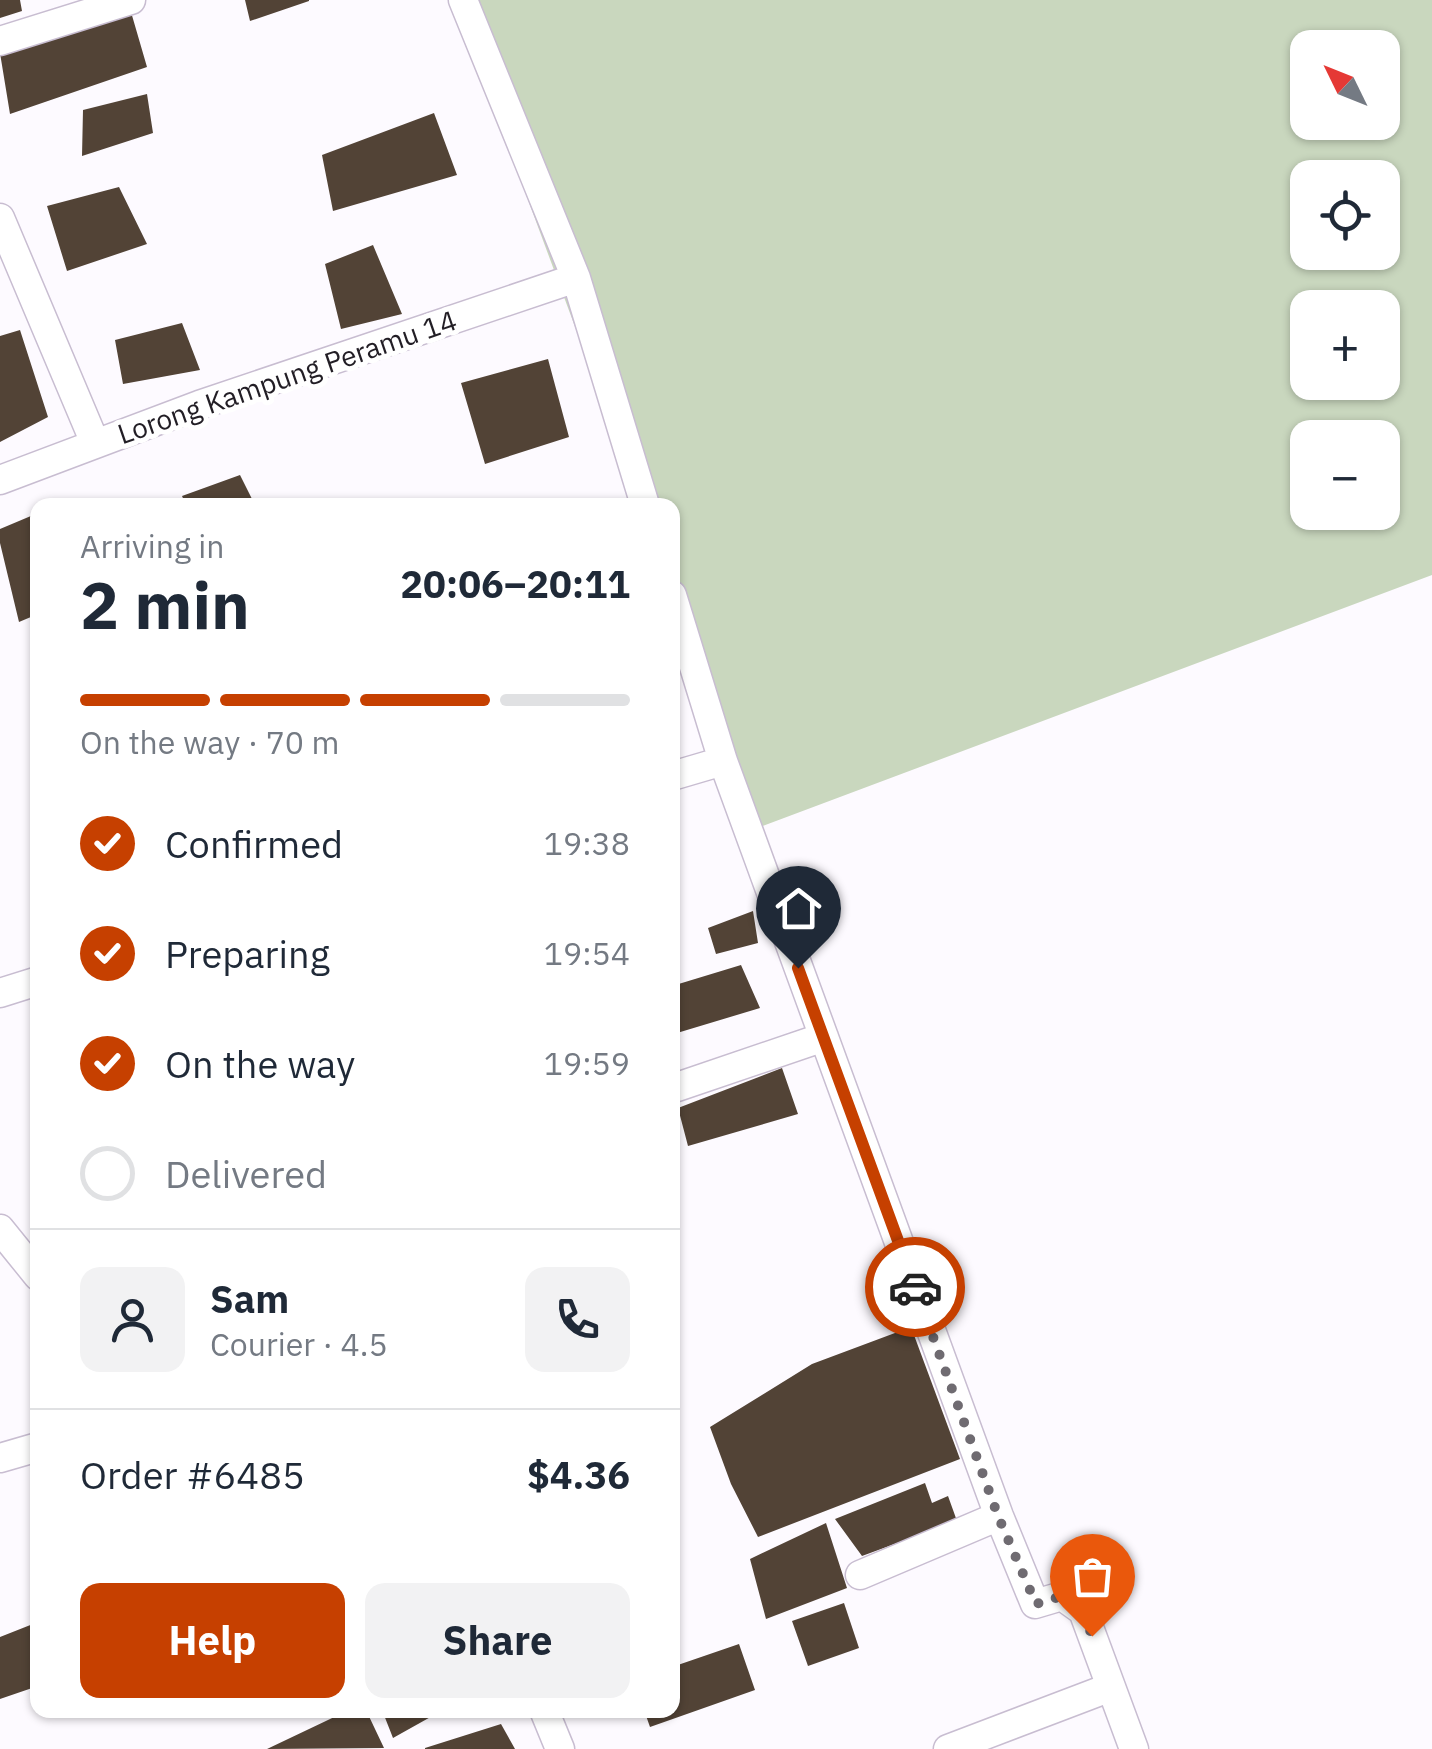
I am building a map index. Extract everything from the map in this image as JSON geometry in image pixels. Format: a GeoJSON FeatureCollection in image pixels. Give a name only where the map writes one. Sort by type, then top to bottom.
{"type":"FeatureCollection","features":[{"type":"Feature","properties":{"kind":"street"},"geometry":{"type":"LineString","coordinates":[[0,41],[131,0]]}},
{"type":"Feature","properties":{"kind":"street"},"geometry":{"type":"LineString","coordinates":[[463,0],[576,278],[643,498]]}},
{"type":"Feature","properties":{"kind":"street"},"geometry":{"type":"LineString","coordinates":[[0,218],[95,443]]}},
{"type":"Feature","properties":{"kind":"street","name":"Lorong Kampung Peramu 14"},"geometry":{"type":"LineString","coordinates":[[0,480],[95,443],[576,278]]}},
{"type":"Feature","properties":{"kind":"street"},"geometry":{"type":"LineString","coordinates":[[680,620],[723,761],[998,1516],[1036,1604],[1062,1596],[1083,1610],[1134,1749]]}},
{"type":"Feature","properties":{"kind":"street"},"geometry":{"type":"LineString","coordinates":[[680,774],[723,761]]}},
{"type":"Feature","properties":{"kind":"street"},"geometry":{"type":"LineString","coordinates":[[0,992],[30,983]]}},
{"type":"Feature","properties":{"kind":"street"},"geometry":{"type":"LineString","coordinates":[[680,1086],[824,1037]]}},
{"type":"Feature","properties":{"kind":"street"},"geometry":{"type":"LineString","coordinates":[[0,1228],[30,1266]]}},
{"type":"Feature","properties":{"kind":"street"},"geometry":{"type":"LineString","coordinates":[[0,1458],[30,1449]]}},
{"type":"Feature","properties":{"kind":"street"},"geometry":{"type":"LineString","coordinates":[[860,1575],[998,1516]]}},
{"type":"Feature","properties":{"kind":"street"},"geometry":{"type":"LineString","coordinates":[[948,1749],[1111,1686]]}},
{"type":"Feature","properties":{"kind":"street"},"geometry":{"type":"LineString","coordinates":[[547,1718],[560,1749]]}},
{"type":"Feature","properties":{"kind":"green space"},"geometry":{"type":"Polygon","coordinates":[[[454,0],[1432,0],[1432,575],[760,827],[680,609],[680,498],[638,498],[454,0]]]}},
{"type":"Feature","properties":{"kind":"building"},"geometry":{"type":"Polygon","coordinates":[[[0,0],[20,0],[22,11],[0,18],[0,0]]]}},
{"type":"Feature","properties":{"kind":"building"},"geometry":{"type":"Polygon","coordinates":[[[245,0],[309,0],[309,1],[250,21],[245,0]]]}},
{"type":"Feature","properties":{"kind":"building"},"geometry":{"type":"Polygon","coordinates":[[[131,12],[147,67],[10,114],[0,53],[131,12]]]}},
{"type":"Feature","properties":{"kind":"building"},"geometry":{"type":"Polygon","coordinates":[[[147,94],[153,133],[82,156],[83,110],[147,94]]]}},
{"type":"Feature","properties":{"kind":"building"},"geometry":{"type":"Polygon","coordinates":[[[434,113],[457,175],[333,211],[322,155],[434,113]]]}},
{"type":"Feature","properties":{"kind":"building"},"geometry":{"type":"Polygon","coordinates":[[[119,187],[147,244],[67,271],[47,206],[119,187]]]}},
{"type":"Feature","properties":{"kind":"building"},"geometry":{"type":"Polygon","coordinates":[[[373,245],[402,314],[341,329],[325,264],[373,245]]]}},
{"type":"Feature","properties":{"kind":"building"},"geometry":{"type":"Polygon","coordinates":[[[182,323],[200,370],[123,384],[115,340],[182,323]]]}},
{"type":"Feature","properties":{"kind":"building"},"geometry":{"type":"Polygon","coordinates":[[[20,330],[48,417],[0,442],[0,336],[20,330]]]}},
{"type":"Feature","properties":{"kind":"building"},"geometry":{"type":"Polygon","coordinates":[[[548,359],[569,437],[485,464],[461,383],[548,359]]]}},
{"type":"Feature","properties":{"kind":"building"},"geometry":{"type":"Polygon","coordinates":[[[240,475],[252,498],[183,498],[240,475]]]}},
{"type":"Feature","properties":{"kind":"building"},"geometry":{"type":"Polygon","coordinates":[[[30,516],[30,617],[19,622],[0,543],[0,529],[30,516]]]}},
{"type":"Feature","properties":{"kind":"building"},"geometry":{"type":"Polygon","coordinates":[[[753,911],[758,943],[716,954],[708,928],[753,911]]]}},
{"type":"Feature","properties":{"kind":"building"},"geometry":{"type":"Polygon","coordinates":[[[741,965],[760,1008],[680,1032],[680,984],[741,965]]]}},
{"type":"Feature","properties":{"kind":"building"},"geometry":{"type":"Polygon","coordinates":[[[782,1068],[798,1114],[688,1146],[680,1107],[782,1068]]]}},
{"type":"Feature","properties":{"kind":"building"},"geometry":{"type":"Polygon","coordinates":[[[911,1327],[960,1459],[758,1537],[731,1484],[710,1427],[812,1364],[911,1327]]]}},
{"type":"Feature","properties":{"kind":"building"},"geometry":{"type":"Polygon","coordinates":[[[925,1483],[932,1503],[948,1496],[957,1521],[862,1556],[835,1519],[925,1483]]]}},
{"type":"Feature","properties":{"kind":"building"},"geometry":{"type":"Polygon","coordinates":[[[826,1523],[847,1588],[766,1619],[750,1559],[826,1523]]]}},
{"type":"Feature","properties":{"kind":"building"},"geometry":{"type":"Polygon","coordinates":[[[844,1603],[859,1648],[808,1666],[792,1621],[844,1603]]]}},
{"type":"Feature","properties":{"kind":"building"},"geometry":{"type":"Polygon","coordinates":[[[30,1625],[30,1689],[0,1699],[0,1637],[30,1625]]]}},
{"type":"Feature","properties":{"kind":"building"},"geometry":{"type":"Polygon","coordinates":[[[739,1644],[755,1690],[680,1716],[680,1664],[739,1644]]]}},
{"type":"Feature","properties":{"kind":"building"},"geometry":{"type":"Polygon","coordinates":[[[332,1718],[370,1718],[384,1748],[267,1749],[332,1718]]]}},
{"type":"Feature","properties":{"kind":"building"},"geometry":{"type":"Polygon","coordinates":[[[385,1718],[429,1718],[393,1738],[385,1718]]]}},
{"type":"Feature","properties":{"kind":"building"},"geometry":{"type":"Polygon","coordinates":[[[647,1718],[676,1718],[650,1727],[647,1718]]]}},
{"type":"Feature","properties":{"kind":"building"},"geometry":{"type":"Polygon","coordinates":[[[501,1724],[515,1749],[425,1749],[425,1748],[501,1724]]]}},
{"type":"Feature","properties":{"kind":"way so far"},"geometry":{"type":"LineString","coordinates":[[915,1287],[998,1516],[1036,1604],[1062,1596],[1083,1610],[1092,1636]]}},
{"type":"Feature","properties":{"kind":"route"},"geometry":{"type":"LineString","coordinates":[[798,968],[915,1287]]}}]}
